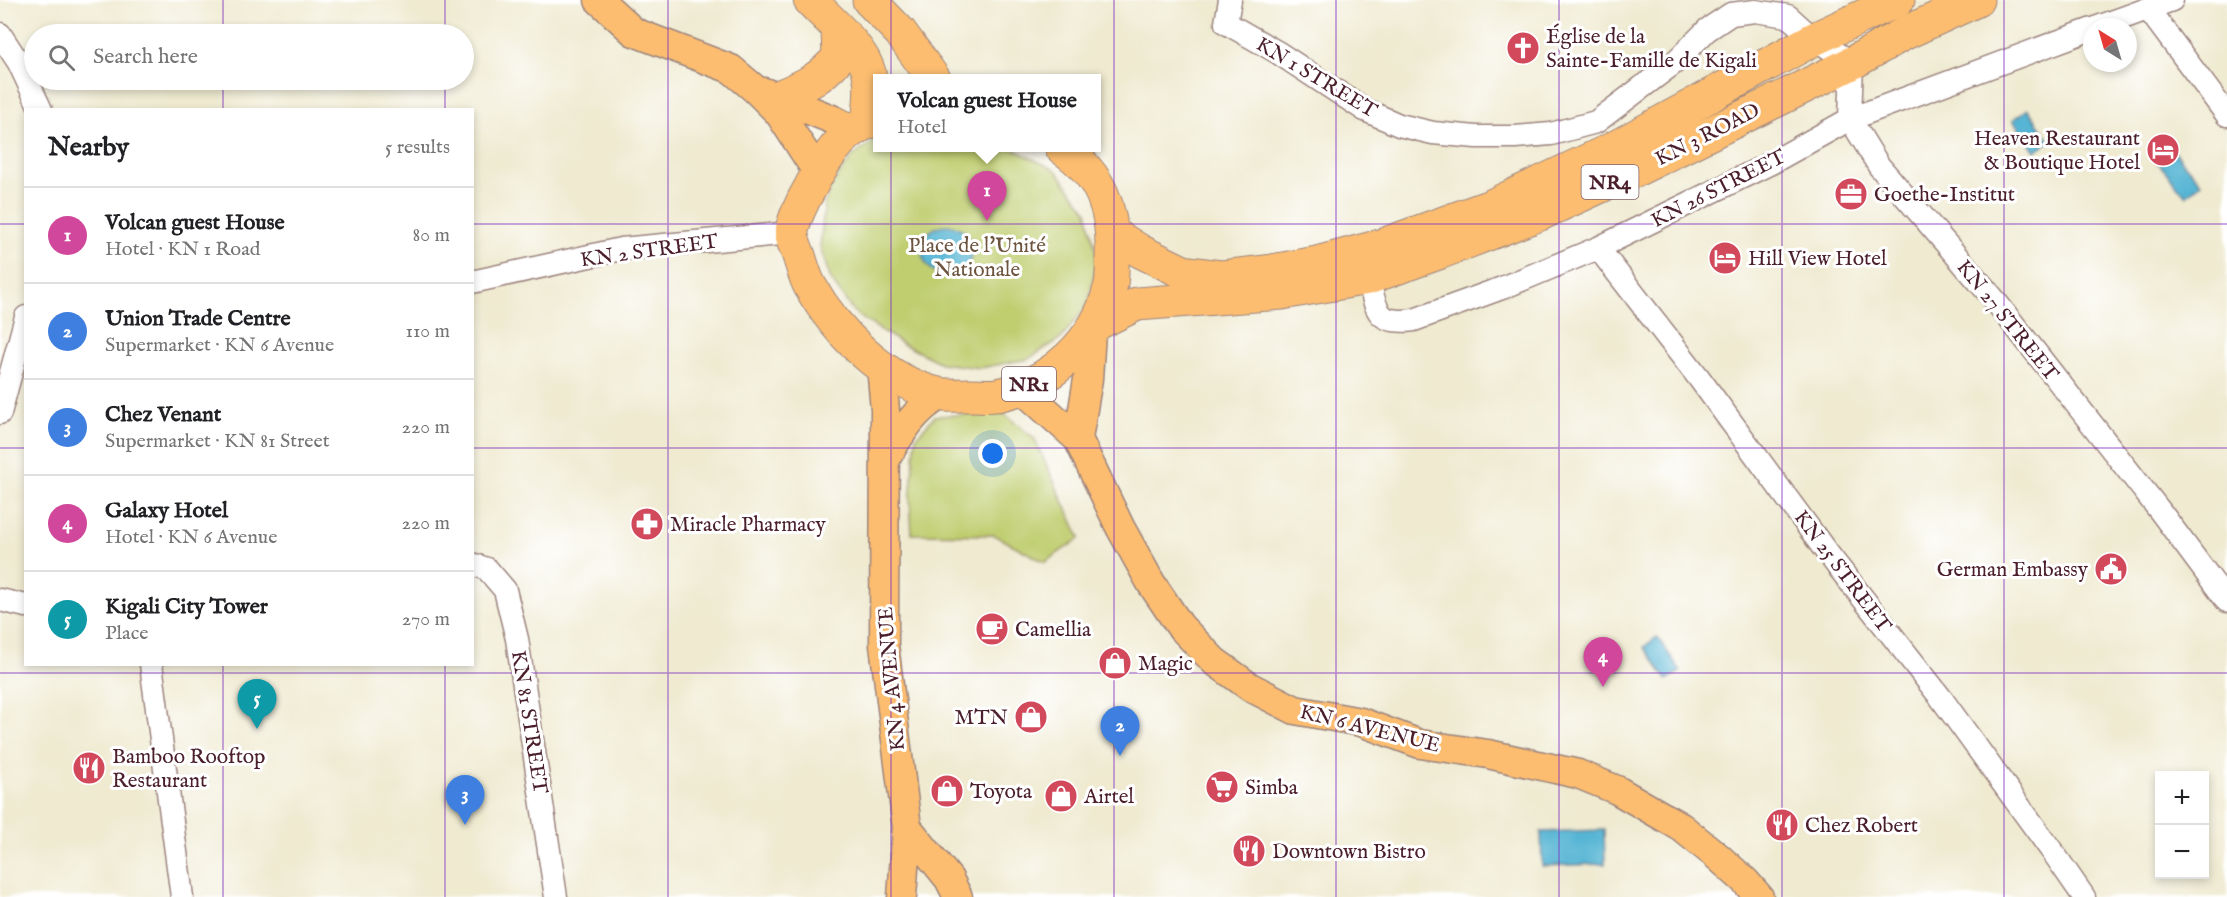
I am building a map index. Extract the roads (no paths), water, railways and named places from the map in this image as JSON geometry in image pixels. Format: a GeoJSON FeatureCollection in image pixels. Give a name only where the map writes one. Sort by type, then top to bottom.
{"type":"FeatureCollection","features":[{"type":"Feature","properties":{"kind":"highway"},"geometry":{"type":"LineString","coordinates":[[791,233],[803,201],[818,173],[866,123],[871,97],[870,76],[862,56],[810,0]]}},
{"type":"Feature","properties":{"kind":"highway"},"geometry":{"type":"LineString","coordinates":[[869,0],[900,32],[931,74]]}},
{"type":"Feature","properties":{"kind":"highway","name":"KN 3 ROAD"},"geometry":{"type":"LineString","coordinates":[[1113,234],[1140,251],[1184,272],[1222,277],[1317,263],[1377,247],[1491,206],[1612,149],[1814,39],[1898,0]]}},
{"type":"Feature","properties":{"kind":"highway","name":"KN 3 ROAD"},"geometry":{"type":"LineString","coordinates":[[1093,328],[1137,304],[1282,293],[1368,278],[1540,214],[1640,168],[1852,63],[1905,33],[1977,0]]}},
{"type":"Feature","properties":{"kind":"highway"},"geometry":{"type":"LineString","coordinates":[[767,93],[812,83],[827,71],[839,57],[838,30]]}},
{"type":"Feature","properties":{"kind":"highway","name":"NR1"},"geometry":{"type":"LineString","coordinates":[[791,233],[809,284],[815,294],[835,323],[880,366],[914,387],[941,395],[995,395],[1021,388],[1048,374],[1071,356],[1093,328],[1111,287],[1113,234],[1109,210],[1093,176],[1069,152]]}},
{"type":"Feature","properties":{"kind":"main road"},"geometry":{"type":"LineString","coordinates":[[599,0],[634,32],[731,69],[767,93],[866,123]]}},
{"type":"Feature","properties":{"kind":"main road"},"geometry":{"type":"LineString","coordinates":[[767,93],[818,173]]}},
{"type":"Feature","properties":{"kind":"main road"},"geometry":{"type":"LineString","coordinates":[[1078,439],[1088,379],[1093,328]]}},
{"type":"Feature","properties":{"kind":"main road","name":"KN 4 AVENUE"},"geometry":{"type":"LineString","coordinates":[[880,366],[885,410],[884,645],[907,827],[902,897]]}},
{"type":"Feature","properties":{"kind":"main road","name":"KN 6 AVENUE"},"geometry":{"type":"LineString","coordinates":[[1021,388],[1078,439],[1120,527],[1151,583],[1180,626],[1214,661],[1250,687],[1295,710],[1361,722],[1420,744],[1488,753],[1578,774],[1617,790],[1680,826],[1752,889],[1781,897]]}},
{"type":"Feature","properties":{"kind":"main road"},"geometry":{"type":"LineString","coordinates":[[885,459],[910,420],[924,405],[941,395]]}},
{"type":"Feature","properties":{"kind":"main road"},"geometry":{"type":"LineString","coordinates":[[907,827],[949,879],[958,897]]}},
{"type":"Feature","properties":{"kind":"street","name":"KN 1 STREET"},"geometry":{"type":"LineString","coordinates":[[1230,0],[1226,23],[1277,52],[1365,110],[1399,125],[1476,137],[1551,134],[1596,122],[1674,63],[1707,30],[1731,14],[1755,11],[1788,16],[1814,39]]}},
{"type":"Feature","properties":{"kind":"street"},"geometry":{"type":"LineString","coordinates":[[2123,18],[2172,0]]}},
{"type":"Feature","properties":{"kind":"street"},"geometry":{"type":"LineString","coordinates":[[2148,9],[2227,115]]}},
{"type":"Feature","properties":{"kind":"street","name":"KN 26 STREET"},"geometry":{"type":"LineString","coordinates":[[1368,278],[1377,309],[1388,321],[1414,320],[1492,292],[1598,248],[1771,163],[1851,119],[2083,32]]}},
{"type":"Feature","properties":{"kind":"street"},"geometry":{"type":"LineString","coordinates":[[0,34],[24,74]]}},
{"type":"Feature","properties":{"kind":"street"},"geometry":{"type":"LineString","coordinates":[[1814,39],[1852,63],[1851,119]]}},
{"type":"Feature","properties":{"kind":"street"},"geometry":{"type":"LineString","coordinates":[[32,90],[40,108]]}},
{"type":"Feature","properties":{"kind":"street","name":"KN 27 STREET"},"geometry":{"type":"LineString","coordinates":[[1851,119],[1879,166],[1993,298],[2160,511],[2227,601]]}},
{"type":"Feature","properties":{"kind":"street","name":"KN 2 STREET"},"geometry":{"type":"LineString","coordinates":[[474,282],[621,249],[791,233]]}},
{"type":"Feature","properties":{"kind":"street","name":"KN 25 STREET"},"geometry":{"type":"LineString","coordinates":[[1598,248],[1699,378],[1825,550],[1941,698],[2084,897]]}},
{"type":"Feature","properties":{"kind":"street"},"geometry":{"type":"LineString","coordinates":[[0,413],[24,324]]}},
{"type":"Feature","properties":{"kind":"street","name":"KN 81 STREET"},"geometry":{"type":"LineString","coordinates":[[474,565],[487,569],[505,590],[517,639],[556,897]]}},
{"type":"Feature","properties":{"kind":"street"},"geometry":{"type":"LineString","coordinates":[[0,600],[24,606]]}},
{"type":"Feature","properties":{"kind":"street"},"geometry":{"type":"LineString","coordinates":[[151,666],[182,897]]}},
{"type":"Feature","properties":{"kind":"water"},"geometry":{"type":"Polygon","coordinates":[[[2028,109],[2050,141],[2035,151],[2013,120],[2028,109]]]}},
{"type":"Feature","properties":{"kind":"water"},"geometry":{"type":"Polygon","coordinates":[[[2171,148],[2201,183],[2186,196],[2156,160],[2171,148]]]}},
{"type":"Feature","properties":{"kind":"water"},"geometry":{"type":"Polygon","coordinates":[[[947,225],[956,227],[967,236],[972,250],[970,259],[961,270],[947,275],[938,273],[927,264],[922,250],[924,241],[933,230],[947,225]]]}},
{"type":"Feature","properties":{"kind":"water"},"geometry":{"type":"Polygon","coordinates":[[[1657,637],[1681,671],[1667,680],[1644,647],[1657,637]]]}},
{"type":"Feature","properties":{"kind":"water"},"geometry":{"type":"Polygon","coordinates":[[[1604,830],[1605,864],[1542,866],[1541,832],[1604,830]]]}},
{"type":"Feature","properties":{"kind":"place","name":"Église de la Sainte-Famille de Kigali"},"geometry":{"type":"Point","coordinates":[1523,48]}},
{"type":"Feature","properties":{"kind":"place","name":"Heaven Restaurant & Boutique Hotel"},"geometry":{"type":"Point","coordinates":[2163,150]}},
{"type":"Feature","properties":{"kind":"place","name":"Goethe-Institut"},"geometry":{"type":"Point","coordinates":[1851,194]}},
{"type":"Feature","properties":{"kind":"place","name":"Volcan guest House"},"geometry":{"type":"Point","coordinates":[987,221]}},
{"type":"Feature","properties":{"kind":"place","name":"Hill View Hotel"},"geometry":{"type":"Point","coordinates":[1725,258]}},
{"type":"Feature","properties":{"kind":"place","name":"Miracle Pharmacy"},"geometry":{"type":"Point","coordinates":[647,524]}},
{"type":"Feature","properties":{"kind":"place","name":"German Embassy"},"geometry":{"type":"Point","coordinates":[2111,569]}},
{"type":"Feature","properties":{"kind":"place","name":"Camellia"},"geometry":{"type":"Point","coordinates":[992,629]}},
{"type":"Feature","properties":{"kind":"place","name":"Magic"},"geometry":{"type":"Point","coordinates":[1115,663]}},
{"type":"Feature","properties":{"kind":"place","name":"Galaxy Hotel"},"geometry":{"type":"Point","coordinates":[1603,687]}},
{"type":"Feature","properties":{"kind":"place","name":"MTN"},"geometry":{"type":"Point","coordinates":[1031,717]}},
{"type":"Feature","properties":{"kind":"place","name":"Kigali City Tower"},"geometry":{"type":"Point","coordinates":[257,729]}},
{"type":"Feature","properties":{"kind":"place","name":"Union Trade Centre"},"geometry":{"type":"Point","coordinates":[1120,756]}},
{"type":"Feature","properties":{"kind":"place","name":"Bamboo Rooftop Restaurant"},"geometry":{"type":"Point","coordinates":[89,768]}},
{"type":"Feature","properties":{"kind":"place","name":"Simba"},"geometry":{"type":"Point","coordinates":[1222,787]}},
{"type":"Feature","properties":{"kind":"place","name":"Toyota"},"geometry":{"type":"Point","coordinates":[947,791]}},
{"type":"Feature","properties":{"kind":"place","name":"Airtel"},"geometry":{"type":"Point","coordinates":[1061,796]}},
{"type":"Feature","properties":{"kind":"place","name":"Chez Venant"},"geometry":{"type":"Point","coordinates":[465,825]}},
{"type":"Feature","properties":{"kind":"place","name":"Chez Robert"},"geometry":{"type":"Point","coordinates":[1782,825]}},
{"type":"Feature","properties":{"kind":"place","name":"Downtown Bistro"},"geometry":{"type":"Point","coordinates":[1249,851]}},
{"type":"Feature","properties":{"kind":"park label","name":"Place de l'Unité Nationale"},"geometry":{"type":"Point","coordinates":[977,257]}}]}
